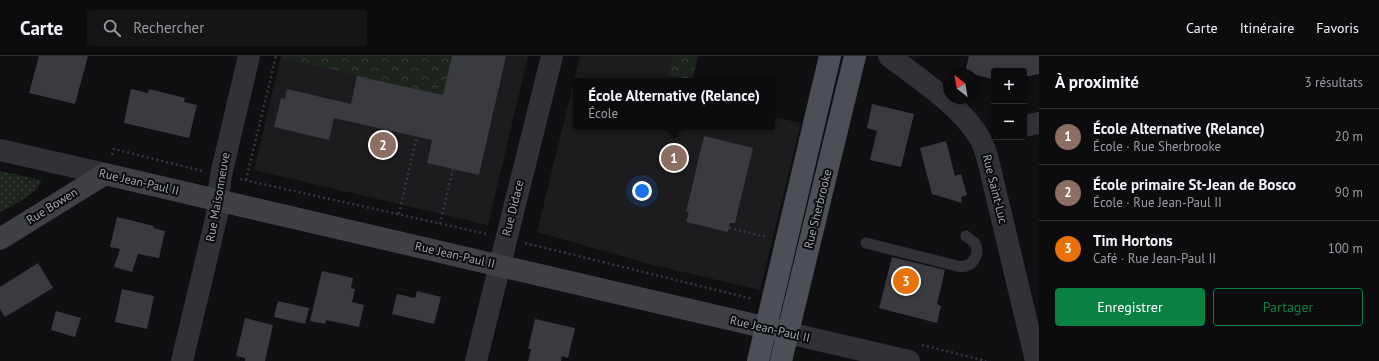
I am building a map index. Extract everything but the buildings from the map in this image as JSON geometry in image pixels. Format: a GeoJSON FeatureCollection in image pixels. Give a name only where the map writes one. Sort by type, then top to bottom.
{"type":"FeatureCollection","features":[{"type":"Feature","properties":{"kind":"main road","name":"Rue Sherbrooke"},"geometry":{"type":"LineString","coordinates":[[758,361],[830,56]]}},
{"type":"Feature","properties":{"kind":"main road","name":"Rue Sherbrooke"},"geometry":{"type":"LineString","coordinates":[[781,361],[855,56]]}},
{"type":"Feature","properties":{"kind":"street","name":"Rue Maisonneuve"},"geometry":{"type":"LineString","coordinates":[[182,361],[220,202],[219,190],[221,175],[250,56]]}},
{"type":"Feature","properties":{"kind":"street","name":"Rue Didace"},"geometry":{"type":"LineString","coordinates":[[476,361],[552,56]]}},
{"type":"Feature","properties":{"kind":"street","name":"Rue Saint-Luc"},"geometry":{"type":"LineString","coordinates":[[889,56],[958,110],[974,129],[987,137],[990,166],[1036,361]]}},
{"type":"Feature","properties":{"kind":"street"},"geometry":{"type":"LineString","coordinates":[[1027,125],[1039,123]]}},
{"type":"Feature","properties":{"kind":"street","name":"Rue Jean-Paul II"},"geometry":{"type":"LineString","coordinates":[[0,150],[788,333],[914,353]]}},
{"type":"Feature","properties":{"kind":"street","name":"Rue Bowen"},"geometry":{"type":"LineString","coordinates":[[0,238],[105,174]]}},
{"type":"Feature","properties":{"kind":"lane"},"geometry":{"type":"LineString","coordinates":[[866,243],[964,267],[974,261],[977,254],[975,243],[966,236]]}},
{"type":"Feature","properties":{"kind":"path"},"geometry":{"type":"LineString","coordinates":[[246,180],[276,56]]}},
{"type":"Feature","properties":{"kind":"path"},"geometry":{"type":"LineString","coordinates":[[399,214],[417,135]]}},
{"type":"Feature","properties":{"kind":"path"},"geometry":{"type":"LineString","coordinates":[[105,174],[114,149],[221,175],[506,238],[772,303]]}},
{"type":"Feature","properties":{"kind":"path"},"geometry":{"type":"LineString","coordinates":[[440,224],[453,169]]}},
{"type":"Feature","properties":{"kind":"path"},"geometry":{"type":"LineString","coordinates":[[729,228],[786,242]]}},
{"type":"Feature","properties":{"kind":"path"},"geometry":{"type":"LineString","coordinates":[[914,353],[986,361]]}},
{"type":"Feature","properties":{"kind":"shaded area"},"geometry":{"type":"Polygon","coordinates":[[[281,56],[528,56],[488,225],[254,170],[281,56]]]}},
{"type":"Feature","properties":{"kind":"shaded area"},"geometry":{"type":"Polygon","coordinates":[[[580,56],[698,56],[693,78],[575,78],[580,56]]]}},
{"type":"Feature","properties":{"kind":"shaded area"},"geometry":{"type":"Polygon","coordinates":[[[573,85],[573,130],[775,130],[775,118],[801,123],[760,290],[653,265],[537,232],[573,85]]]}},
{"type":"Feature","properties":{"kind":"green space"},"geometry":{"type":"Polygon","coordinates":[[[281,56],[452,56],[442,98],[425,91],[281,58],[281,56]]]}},
{"type":"Feature","properties":{"kind":"green space"},"geometry":{"type":"Polygon","coordinates":[[[673,56],[698,56],[693,78],[680,78],[668,75],[673,56]]]}},
{"type":"Feature","properties":{"kind":"green space"},"geometry":{"type":"Polygon","coordinates":[[[0,171],[41,180],[36,190],[18,203],[0,212],[0,171]]]}},
{"type":"Feature","properties":{"kind":"place","name":"École primaire St-Jean de Bosco"},"geometry":{"type":"Point","coordinates":[383,145]}},
{"type":"Feature","properties":{"kind":"place","name":"École Alternative (Relance)"},"geometry":{"type":"Point","coordinates":[674,158]}},
{"type":"Feature","properties":{"kind":"place","name":"Tim Hortons"},"geometry":{"type":"Point","coordinates":[906,281]}}]}
